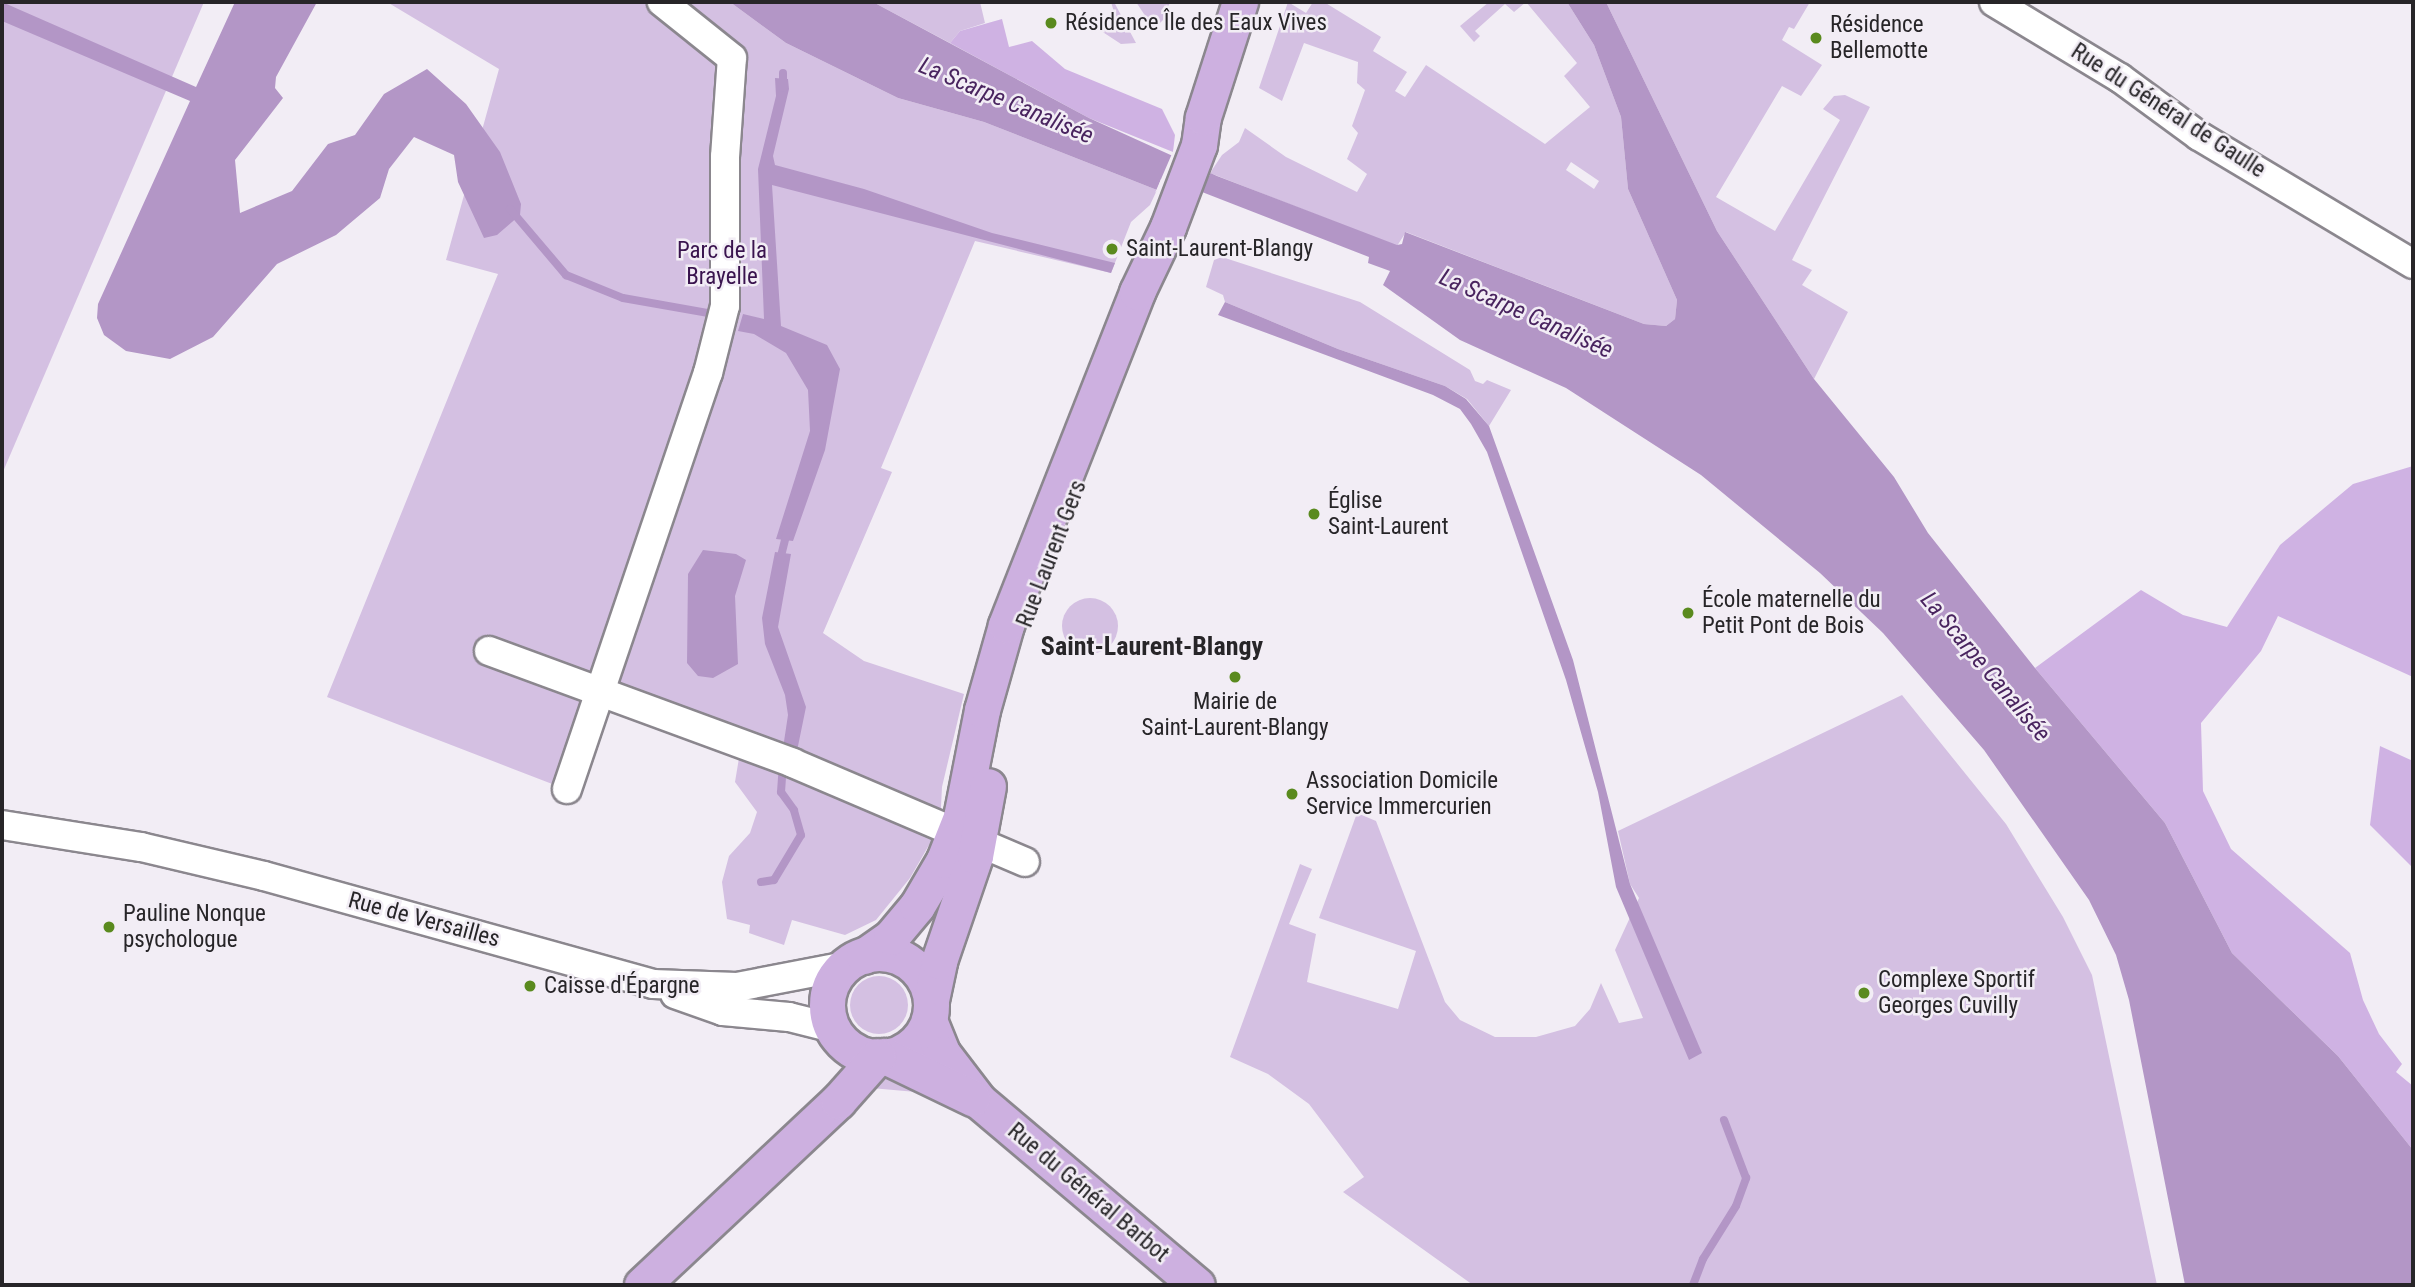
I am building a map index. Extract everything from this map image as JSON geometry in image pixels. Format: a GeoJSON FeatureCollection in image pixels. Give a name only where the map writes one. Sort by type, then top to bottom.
{"type":"FeatureCollection","features":[{"type":"Feature","properties":{"kind":"main road","name":"Rue Laurent Gers"},"geometry":{"type":"LineString","coordinates":[[930,1010],[966,840],[968,793],[982,710],[1006,625],[1137,292],[1167,231],[1199,145],[1203,117],[1240,2]]}},
{"type":"Feature","properties":{"kind":"main road","name":"Rue Laurent Gers"},"geometry":{"type":"LineString","coordinates":[[1199,145],[1215,123],[1261,2]]}},
{"type":"Feature","properties":{"kind":"main road","name":"Rue Laurent Gers"},"geometry":{"type":"LineString","coordinates":[[855,961],[891,937],[913,912],[944,860],[966,840]]}},
{"type":"Feature","properties":{"kind":"main road"},"geometry":{"type":"LineString","coordinates":[[642,1285],[881,1056],[915,1043],[930,1010],[925,982],[908,962],[883,953],[855,961],[829,995],[836,1032],[838,1076],[814,1120]]}},
{"type":"Feature","properties":{"kind":"main road","name":"Rue du Général Barbot"},"geometry":{"type":"LineString","coordinates":[[930,1010],[943,1054],[979,1101],[1197,1285]]}},
{"type":"Feature","properties":{"kind":"main road"},"geometry":{"type":"LineString","coordinates":[[836,1032],[858,1052],[881,1056]]}},
{"type":"Feature","properties":{"kind":"main road","name":"Rue du Général Barbot"},"geometry":{"type":"LineString","coordinates":[[881,1056],[979,1101]]}},
{"type":"Feature","properties":{"kind":"street"},"geometry":{"type":"LineString","coordinates":[[567,789],[708,373],[725,306],[725,157],[732,58],[662,2]]}},
{"type":"Feature","properties":{"kind":"street","name":"Rue du Général de Gaulle"},"geometry":{"type":"LineString","coordinates":[[1994,2],[2120,78],[2199,136],[2413,264]]}},
{"type":"Feature","properties":{"kind":"street"},"geometry":{"type":"LineString","coordinates":[[489,651],[784,761],[966,840],[1025,862]]}},
{"type":"Feature","properties":{"kind":"street","name":"Rue de Versailles"},"geometry":{"type":"LineString","coordinates":[[2,825],[141,847],[264,876],[653,984],[737,986],[855,961]]}},
{"type":"Feature","properties":{"kind":"street"},"geometry":{"type":"LineString","coordinates":[[653,984],[723,1011],[789,1017],[836,1032]]}},
{"type":"Feature","properties":{"kind":"green space"},"geometry":{"type":"Polygon","coordinates":[[[2,2],[204,2],[2,474],[2,2]]]}},
{"type":"Feature","properties":{"kind":"green space","name":"Parc de la Brayelle"},"geometry":{"type":"Polygon","coordinates":[[[387,2],[730,2],[786,43],[898,98],[984,122],[1157,190],[1150,205],[1131,222],[1111,273],[975,241],[881,468],[892,472],[823,633],[864,661],[964,694],[942,787],[940,826],[910,878],[876,920],[845,935],[792,920],[784,945],[749,933],[750,925],[727,919],[722,882],[729,856],[750,833],[757,812],[735,782],[739,758],[604,710],[560,787],[327,697],[498,274],[446,260],[499,69],[387,2]]]}},
{"type":"Feature","properties":{"kind":"green space"},"geometry":{"type":"Polygon","coordinates":[[[873,2],[980,2],[985,23],[960,31],[950,43],[873,2]]]}},
{"type":"Feature","properties":{"kind":"green space"},"geometry":{"type":"Polygon","coordinates":[[[1111,2],[1114,2],[1136,43],[1121,44],[1092,25],[1114,12],[1111,2]]]}},
{"type":"Feature","properties":{"kind":"green space"},"geometry":{"type":"Polygon","coordinates":[[[1136,2],[1170,2],[1164,19],[1154,29],[1136,2]]]}},
{"type":"Feature","properties":{"kind":"green space"},"geometry":{"type":"Polygon","coordinates":[[[1288,2],[1306,13],[1313,2],[1324,2],[1381,37],[1373,51],[1407,72],[1395,91],[1405,97],[1426,65],[1545,144],[1590,107],[1564,76],[1577,63],[1526,2],[1567,2],[1594,45],[1621,117],[1628,189],[1677,300],[1675,319],[1666,326],[1644,324],[1406,232],[1397,246],[1210,173],[1222,155],[1239,142],[1245,128],[1286,157],[1357,192],[1367,174],[1347,159],[1358,133],[1352,126],[1365,90],[1357,83],[1358,62],[1304,43],[1282,101],[1259,88],[1288,2]],[[1571,162],[1566,170],[1594,189],[1599,181],[1571,162]]]}},
{"type":"Feature","properties":{"kind":"green space"},"geometry":{"type":"Polygon","coordinates":[[[1489,2],[1526,2],[1514,12],[1505,4],[1475,31],[1480,36],[1474,42],[1460,26],[1489,2]]]}},
{"type":"Feature","properties":{"kind":"green space"},"geometry":{"type":"Polygon","coordinates":[[[1606,2],[1810,2],[1794,29],[1789,27],[1782,40],[1822,65],[1801,96],[1782,86],[1716,197],[1775,231],[1840,120],[1823,109],[1834,96],[1845,95],[1870,107],[1792,260],[1812,270],[1802,285],[1848,312],[1814,379],[1717,231],[1606,2]]]}},
{"type":"Feature","properties":{"kind":"green space"},"geometry":{"type":"Polygon","coordinates":[[[1222,257],[1360,302],[1470,370],[1475,381],[1483,384],[1487,380],[1511,390],[1489,426],[1467,399],[1445,386],[1338,349],[1225,302],[1223,295],[1206,287],[1214,260],[1222,257]]]}},
{"type":"Feature","properties":{"kind":"green space"},"geometry":{"type":"Polygon","coordinates":[[[1090,598],[1105,603],[1113,611],[1118,626],[1113,641],[1105,649],[1090,654],[1075,649],[1067,641],[1062,626],[1067,611],[1075,603],[1090,598]]]}},
{"type":"Feature","properties":{"kind":"green space","name":"Complexe Sportif Georges Cuvilly"},"geometry":{"type":"Polygon","coordinates":[[[1902,695],[2006,824],[2063,917],[2092,975],[2157,1285],[1473,1285],[1343,1192],[1364,1177],[1309,1104],[1268,1074],[1230,1057],[1300,864],[1312,869],[1289,924],[1316,934],[1307,982],[1398,1009],[1416,951],[1319,918],[1357,813],[1376,821],[1445,1002],[1460,1020],[1495,1037],[1536,1037],[1575,1026],[1590,1009],[1601,983],[1619,1023],[1643,1018],[1615,950],[1639,898],[1630,884],[1618,831],[1902,695]]]}},
{"type":"Feature","properties":{"kind":"green space"},"geometry":{"type":"Polygon","coordinates":[[[879,976],[895,981],[903,989],[908,1005],[903,1021],[895,1029],[879,1034],[863,1029],[855,1021],[850,1005],[855,989],[863,981],[879,976]]]}},
{"type":"Feature","properties":{"kind":"green space"},"geometry":{"type":"Polygon","coordinates":[[[885,1078],[906,1078],[914,1083],[916,1092],[871,1088],[885,1078]]]}},
{"type":"Feature","properties":{"kind":"shaded area"},"geometry":{"type":"Polygon","coordinates":[[[1002,19],[1009,47],[1032,41],[1065,69],[1162,109],[1175,135],[1173,152],[1089,118],[950,43],[960,31],[1002,19]]]}},
{"type":"Feature","properties":{"kind":"shaded area"},"geometry":{"type":"Polygon","coordinates":[[[2413,466],[2413,677],[2278,616],[2261,651],[2201,723],[2203,791],[2231,849],[2350,953],[2363,1000],[2379,1034],[2402,1064],[2396,1072],[2413,1086],[2413,1150],[2338,1056],[2232,953],[2165,823],[2035,668],[2141,590],[2183,615],[2227,627],[2280,545],[2353,484],[2413,466]]]}},
{"type":"Feature","properties":{"kind":"shaded area"},"geometry":{"type":"Polygon","coordinates":[[[2380,746],[2413,761],[2413,868],[2370,825],[2380,746]]]}},
{"type":"Feature","properties":{"kind":"water"},"geometry":{"type":"Polygon","coordinates":[[[2,2],[196,87],[235,2],[317,2],[276,77],[275,88],[283,98],[235,160],[240,213],[292,191],[328,144],[355,135],[384,94],[427,69],[466,104],[500,152],[521,204],[520,215],[497,235],[484,238],[458,182],[454,155],[414,137],[389,169],[380,198],[336,235],[277,264],[213,337],[170,359],[126,351],[104,335],[97,318],[98,304],[190,101],[2,21],[2,2]]]}},
{"type":"Feature","properties":{"kind":"water","name":"La Scarpe Canalisée"},"geometry":{"type":"Polygon","coordinates":[[[730,2],[873,2],[1089,118],[1217,176],[1397,245],[1402,244],[1405,232],[1644,324],[1666,326],[1675,319],[1677,300],[1628,189],[1621,117],[1594,45],[1567,2],[1606,2],[1717,231],[1814,379],[1894,477],[1928,533],[2035,668],[2165,823],[2232,953],[2338,1056],[2413,1150],[2413,1285],[2185,1285],[2129,1000],[2116,955],[2089,900],[1984,750],[1883,633],[1820,573],[1701,475],[1566,388],[1460,340],[1383,285],[1390,271],[1368,263],[1369,257],[1202,192],[1161,179],[1157,190],[984,122],[898,98],[786,43],[730,2]]]}},
{"type":"Feature","properties":{"kind":"water"},"geometry":{"type":"Polygon","coordinates":[[[775,78],[788,79],[789,89],[773,156],[775,165],[864,189],[992,233],[1115,263],[1111,273],[772,185],[781,326],[827,345],[840,369],[825,450],[793,541],[776,539],[810,431],[808,390],[786,353],[754,334],[738,331],[743,314],[764,319],[758,169],[776,96],[775,78]]]}},
{"type":"Feature","properties":{"kind":"water"},"geometry":{"type":"Polygon","coordinates":[[[1225,302],[1338,349],[1445,386],[1466,399],[1489,426],[1573,660],[1630,884],[1702,1053],[1689,1060],[1616,887],[1598,792],[1566,680],[1487,452],[1471,424],[1460,409],[1433,395],[1218,315],[1225,302]]]}},
{"type":"Feature","properties":{"kind":"water"},"geometry":{"type":"Polygon","coordinates":[[[703,550],[736,554],[746,560],[735,596],[738,664],[713,678],[698,676],[687,663],[688,574],[703,550]]]}},
{"type":"Feature","properties":{"kind":"water"},"geometry":{"type":"Polygon","coordinates":[[[775,552],[791,554],[778,627],[806,707],[797,751],[783,748],[788,715],[785,695],[765,644],[762,618],[775,552]]]}},
{"type":"Feature","properties":{"kind":"pier"},"geometry":{"type":"Polygon","coordinates":[[[1174,149],[1175,155],[1212,170],[1200,195],[1163,184],[1155,193],[1174,149]]]}},
{"type":"Feature","properties":{"kind":"waterway"},"geometry":{"type":"LineString","coordinates":[[783,73],[783,88]]}},
{"type":"Feature","properties":{"kind":"waterway"},"geometry":{"type":"LineString","coordinates":[[510,209],[566,275],[623,298],[719,315]]}},
{"type":"Feature","properties":{"kind":"waterway"},"geometry":{"type":"LineString","coordinates":[[780,560],[787,532]]}},
{"type":"Feature","properties":{"kind":"waterway"},"geometry":{"type":"LineString","coordinates":[[761,882],[774,880],[801,835],[794,810],[781,792],[783,766]]}},
{"type":"Feature","properties":{"kind":"waterway"},"geometry":{"type":"LineString","coordinates":[[1693,1285],[1703,1259],[1736,1206],[1746,1178],[1724,1120]]}},
{"type":"Feature","properties":{"kind":"place","name":"Résidence Île des Eaux Vives"},"geometry":{"type":"Point","coordinates":[1051,23]}},
{"type":"Feature","properties":{"kind":"place","name":"Résidence Bellemotte"},"geometry":{"type":"Point","coordinates":[1816,38]}},
{"type":"Feature","properties":{"kind":"place","name":"Saint-Laurent-Blangy"},"geometry":{"type":"Point","coordinates":[1112,249]}},
{"type":"Feature","properties":{"kind":"place","name":"Église Saint-Laurent"},"geometry":{"type":"Point","coordinates":[1314,514]}},
{"type":"Feature","properties":{"kind":"place","name":"École maternelle du Petit Pont de Bois"},"geometry":{"type":"Point","coordinates":[1688,613]}},
{"type":"Feature","properties":{"kind":"place","name":"Mairie de Saint-Laurent-Blangy"},"geometry":{"type":"Point","coordinates":[1235,677]}},
{"type":"Feature","properties":{"kind":"place","name":"Association Domicile Service Immercurien"},"geometry":{"type":"Point","coordinates":[1292,794]}},
{"type":"Feature","properties":{"kind":"place","name":"Pauline Nonque psychologue"},"geometry":{"type":"Point","coordinates":[109,927]}},
{"type":"Feature","properties":{"kind":"place","name":"Caisse d'Épargne"},"geometry":{"type":"Point","coordinates":[530,986]}},
{"type":"Feature","properties":{"kind":"place","name":"Complexe Sportif Georges Cuvilly"},"geometry":{"type":"Point","coordinates":[1864,993]}},
{"type":"Feature","properties":{"kind":"district","name":"Saint-Laurent-Blangy"},"geometry":{"type":"Point","coordinates":[1152,647]}}]}
